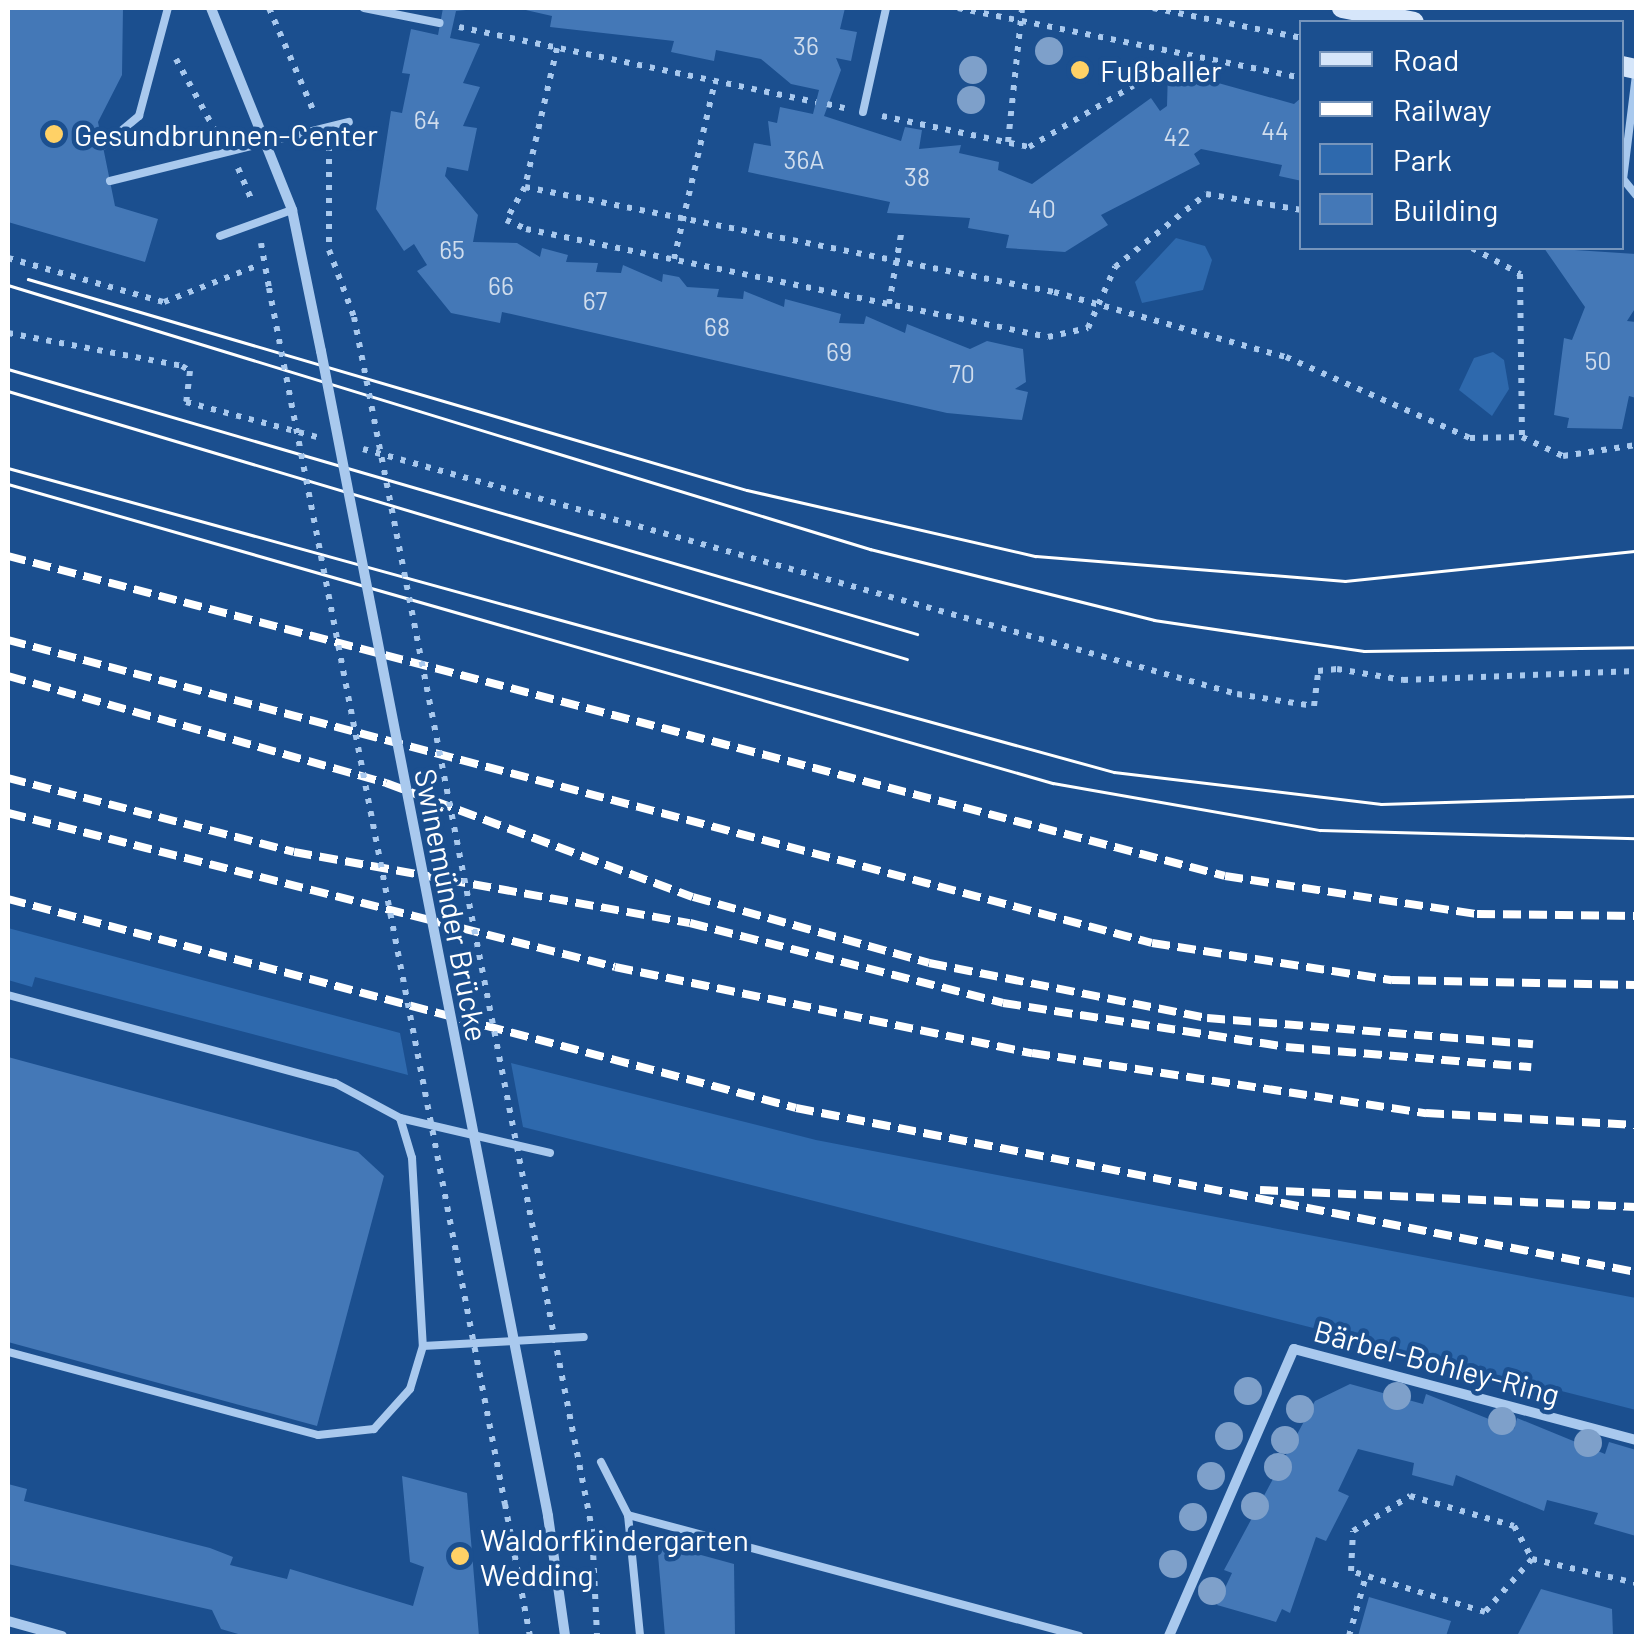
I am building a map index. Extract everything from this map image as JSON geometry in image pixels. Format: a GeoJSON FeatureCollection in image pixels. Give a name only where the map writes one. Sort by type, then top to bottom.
{"type":"FeatureCollection","features":[{"type":"Feature","properties":{"kind":"street","name":"Swinemünder Brücke"},"geometry":{"type":"LineString","coordinates":[[210,8],[292,210],[303,256],[548,1516],[565,1636]]}},
{"type":"Feature","properties":{"kind":"street"},"geometry":{"type":"LineString","coordinates":[[1342,8],[1404,20]]}},
{"type":"Feature","properties":{"kind":"street","name":"Bärbel-Bohley-Ring"},"geometry":{"type":"LineString","coordinates":[[1169,1636],[1294,1349],[1636,1440]]}},
{"type":"Feature","properties":{"kind":"street"},"geometry":{"type":"LineString","coordinates":[[8,1622],[62,1636]]}},
{"type":"Feature","properties":{"kind":"lane"},"geometry":{"type":"LineString","coordinates":[[102,146],[139,116],[168,8]]}},
{"type":"Feature","properties":{"kind":"lane"},"geometry":{"type":"LineString","coordinates":[[364,8],[440,23]]}},
{"type":"Feature","properties":{"kind":"lane"},"geometry":{"type":"LineString","coordinates":[[863,112],[886,8]]}},
{"type":"Feature","properties":{"kind":"lane"},"geometry":{"type":"LineString","coordinates":[[1636,72],[1624,179],[1636,195]]}},
{"type":"Feature","properties":{"kind":"lane"},"geometry":{"type":"LineString","coordinates":[[110,180],[268,147],[349,122]]}},
{"type":"Feature","properties":{"kind":"lane"},"geometry":{"type":"LineString","coordinates":[[220,236],[292,210]]}},
{"type":"Feature","properties":{"kind":"lane"},"geometry":{"type":"LineString","coordinates":[[8,995],[335,1083],[400,1118],[550,1153]]}},
{"type":"Feature","properties":{"kind":"lane"},"geometry":{"type":"LineString","coordinates":[[8,1352],[318,1436],[374,1429],[410,1389],[423,1346],[412,1158],[400,1118]]}},
{"type":"Feature","properties":{"kind":"lane"},"geometry":{"type":"LineString","coordinates":[[423,1346],[584,1337]]}},
{"type":"Feature","properties":{"kind":"lane"},"geometry":{"type":"LineString","coordinates":[[601,1462],[628,1515],[640,1636]]}},
{"type":"Feature","properties":{"kind":"lane"},"geometry":{"type":"LineString","coordinates":[[628,1515],[1079,1636]]}},
{"type":"Feature","properties":{"kind":"path"},"geometry":{"type":"LineString","coordinates":[[958,8],[1299,77]]}},
{"type":"Feature","properties":{"kind":"path"},"geometry":{"type":"LineString","coordinates":[[1008,142],[1022,8]]}},
{"type":"Feature","properties":{"kind":"path"},"geometry":{"type":"LineString","coordinates":[[1153,8],[1299,37]]}},
{"type":"Feature","properties":{"kind":"path"},"geometry":{"type":"LineString","coordinates":[[453,26],[816,102]]}},
{"type":"Feature","properties":{"kind":"path"},"geometry":{"type":"LineString","coordinates":[[557,48],[526,187],[506,220],[526,230],[1048,337],[1088,328],[1116,267],[1206,194],[1299,210]]}},
{"type":"Feature","properties":{"kind":"path"},"geometry":{"type":"LineString","coordinates":[[674,259],[715,81]]}},
{"type":"Feature","properties":{"kind":"path"},"geometry":{"type":"LineString","coordinates":[[827,104],[1029,147],[1132,86]]}},
{"type":"Feature","properties":{"kind":"path"},"geometry":{"type":"LineString","coordinates":[[526,187],[892,260],[1286,357],[1470,438],[1522,437],[1563,456],[1636,445]]}},
{"type":"Feature","properties":{"kind":"path"},"geometry":{"type":"LineString","coordinates":[[889,304],[892,260],[902,229]]}},
{"type":"Feature","properties":{"kind":"path"},"geometry":{"type":"LineString","coordinates":[[329,242],[354,316],[592,1529],[597,1636]]}},
{"type":"Feature","properties":{"kind":"path"},"geometry":{"type":"LineString","coordinates":[[1476,250],[1520,274],[1522,437]]}},
{"type":"Feature","properties":{"kind":"path"},"geometry":{"type":"LineString","coordinates":[[8,258],[164,302],[259,265]]}},
{"type":"Feature","properties":{"kind":"path"},"geometry":{"type":"LineString","coordinates":[[269,288],[530,1636]]}},
{"type":"Feature","properties":{"kind":"path"},"geometry":{"type":"LineString","coordinates":[[8,333],[182,366],[190,371],[186,402],[336,442]]}},
{"type":"Feature","properties":{"kind":"path"},"geometry":{"type":"LineString","coordinates":[[354,446],[1237,694],[1314,706],[1318,672],[1337,669],[1403,680],[1636,671]]}},
{"type":"Feature","properties":{"kind":"path"},"geometry":{"type":"LineString","coordinates":[[1532,1559],[1485,1612],[1351,1571],[1353,1531],[1410,1496],[1514,1526],[1532,1559],[1636,1583]]}},
{"type":"Feature","properties":{"kind":"path"},"geometry":{"type":"LineString","coordinates":[[1349,1636],[1366,1576]]}},
{"type":"Feature","properties":{"kind":"green space"},"geometry":{"type":"Polygon","coordinates":[[[1176,238],[1205,246],[1212,260],[1203,290],[1142,303],[1135,282],[1176,238]]]}},
{"type":"Feature","properties":{"kind":"green space"},"geometry":{"type":"Polygon","coordinates":[[[1493,352],[1504,360],[1509,389],[1492,416],[1459,390],[1474,358],[1493,352]]]}},
{"type":"Feature","properties":{"kind":"green space"},"geometry":{"type":"Polygon","coordinates":[[[8,928],[400,1033],[408,1075],[35,977],[32,987],[8,980],[8,928]]]}},
{"type":"Feature","properties":{"kind":"green space"},"geometry":{"type":"Polygon","coordinates":[[[511,1063],[816,1140],[1636,1298],[1636,1410],[523,1127],[511,1063]]]}},
{"type":"Feature","properties":{"kind":"building","name":"Gesundbrunnen-Center"},"geometry":{"type":"Polygon","coordinates":[[[8,8],[123,8],[122,75],[98,122],[115,206],[158,219],[145,262],[8,222],[8,8]]]}},
{"type":"Feature","properties":{"kind":"building"},"geometry":{"type":"Polygon","coordinates":[[[443,8],[486,8],[456,11],[450,38],[480,44],[463,83],[480,87],[463,126],[477,128],[468,171],[447,167],[445,176],[478,215],[473,242],[517,243],[540,257],[542,248],[568,255],[566,262],[598,263],[596,272],[621,273],[623,265],[662,282],[663,274],[679,277],[687,287],[719,289],[717,297],[743,299],[744,291],[784,307],[785,299],[841,314],[839,323],[864,324],[866,316],[905,333],[907,324],[970,349],[987,341],[1023,349],[1026,382],[1015,389],[1028,392],[1022,420],[947,413],[502,312],[500,323],[451,313],[417,271],[427,265],[414,244],[404,251],[376,209],[391,111],[402,113],[410,74],[402,73],[411,29],[438,35],[443,8]]]}},
{"type":"Feature","properties":{"kind":"building"},"geometry":{"type":"Polygon","coordinates":[[[517,8],[845,8],[840,29],[857,32],[851,61],[836,58],[841,70],[824,116],[901,141],[905,127],[922,130],[919,149],[961,145],[959,153],[999,162],[998,170],[1032,184],[1151,98],[1160,111],[1167,106],[1168,69],[1294,104],[1299,100],[1299,180],[1279,176],[1282,165],[1201,149],[1194,154],[1200,164],[1101,215],[1108,225],[1065,252],[1006,248],[1009,235],[968,228],[970,218],[887,213],[890,202],[748,172],[754,143],[771,146],[768,121],[777,123],[780,107],[813,114],[819,90],[791,84],[761,59],[716,50],[714,61],[671,52],[674,41],[550,27],[552,16],[517,8]]]}},
{"type":"Feature","properties":{"kind":"building"},"geometry":{"type":"Polygon","coordinates":[[[1545,250],[1636,254],[1636,307],[1627,321],[1636,322],[1636,398],[1629,396],[1622,429],[1567,428],[1569,418],[1554,415],[1564,338],[1572,340],[1585,307],[1545,250]]]}},
{"type":"Feature","properties":{"kind":"building"},"geometry":{"type":"Polygon","coordinates":[[[8,1057],[358,1152],[384,1176],[317,1426],[8,1342],[8,1057]]]}},
{"type":"Feature","properties":{"kind":"building"},"geometry":{"type":"Polygon","coordinates":[[[1350,1384],[1423,1404],[1426,1394],[1514,1429],[1517,1418],[1605,1454],[1609,1442],[1636,1450],[1636,1536],[1594,1524],[1598,1513],[1547,1500],[1544,1511],[1456,1475],[1453,1486],[1412,1475],[1414,1463],[1358,1449],[1338,1491],[1349,1496],[1326,1541],[1316,1537],[1290,1613],[1282,1609],[1276,1622],[1217,1605],[1232,1573],[1224,1570],[1315,1401],[1350,1384]]]}},
{"type":"Feature","properties":{"kind":"building"},"geometry":{"type":"Polygon","coordinates":[[[402,1476],[467,1493],[479,1636],[245,1636],[221,1629],[212,1610],[8,1564],[8,1484],[27,1489],[24,1501],[210,1548],[233,1557],[230,1565],[287,1579],[290,1569],[413,1606],[424,1567],[410,1562],[402,1476]]]}},
{"type":"Feature","properties":{"kind":"building"},"geometry":{"type":"Polygon","coordinates":[[[657,1543],[734,1564],[735,1636],[665,1636],[657,1543]]]}},
{"type":"Feature","properties":{"kind":"building"},"geometry":{"type":"Polygon","coordinates":[[[1541,1589],[1612,1609],[1613,1636],[1517,1636],[1541,1589]]]}},
{"type":"Feature","properties":{"kind":"building"},"geometry":{"type":"Polygon","coordinates":[[[1369,1597],[1451,1621],[1446,1636],[1358,1636],[1369,1597]]]}},
{"type":"Feature","properties":{"kind":"tram line"},"geometry":{"type":"LineString","coordinates":[[28,279],[747,490],[1036,556],[1345,581],[1636,551]]}},
{"type":"Feature","properties":{"kind":"tram line"},"geometry":{"type":"LineString","coordinates":[[8,285],[870,549],[1154,620],[1364,651],[1636,647]]}},
{"type":"Feature","properties":{"kind":"tram line"},"geometry":{"type":"LineString","coordinates":[[8,369],[917,634]]}},
{"type":"Feature","properties":{"kind":"tram line"},"geometry":{"type":"LineString","coordinates":[[8,391],[907,659]]}},
{"type":"Feature","properties":{"kind":"tram line"},"geometry":{"type":"LineString","coordinates":[[8,468],[1114,772],[1381,804],[1636,796]]}},
{"type":"Feature","properties":{"kind":"tram line"},"geometry":{"type":"LineString","coordinates":[[8,484],[1053,783],[1320,830],[1636,838]]}},
{"type":"Feature","properties":{"kind":"railway"},"geometry":{"type":"LineString","coordinates":[[8,556],[1225,876],[1477,914],[1636,916]]}},
{"type":"Feature","properties":{"kind":"railway"},"geometry":{"type":"LineString","coordinates":[[8,640],[1152,943],[1392,980],[1636,985]]}},
{"type":"Feature","properties":{"kind":"railway"},"geometry":{"type":"LineString","coordinates":[[8,676],[386,783],[693,897],[929,963],[1207,1018],[1533,1044]]}},
{"type":"Feature","properties":{"kind":"railway"},"geometry":{"type":"LineString","coordinates":[[8,778],[294,852],[690,923],[1003,1003],[1286,1047],[1531,1067]]}},
{"type":"Feature","properties":{"kind":"railway"},"geometry":{"type":"LineString","coordinates":[[8,813],[615,967],[1032,1053],[1426,1113],[1636,1125]]}},
{"type":"Feature","properties":{"kind":"railway"},"geometry":{"type":"LineString","coordinates":[[8,899],[796,1108],[1636,1272]]}},
{"type":"Feature","properties":{"kind":"railway"},"geometry":{"type":"LineString","coordinates":[[1260,1190],[1636,1207]]}},
{"type":"Feature","properties":{"kind":"place","name":"Fußballer"},"geometry":{"type":"Point","coordinates":[1080,70]}},
{"type":"Feature","properties":{"kind":"place","name":"Gesundbrunnen-Center"},"geometry":{"type":"Point","coordinates":[54,134]}},
{"type":"Feature","properties":{"kind":"place","name":"Waldorfkindergarten Wedding"},"geometry":{"type":"Point","coordinates":[460,1556]}}]}
